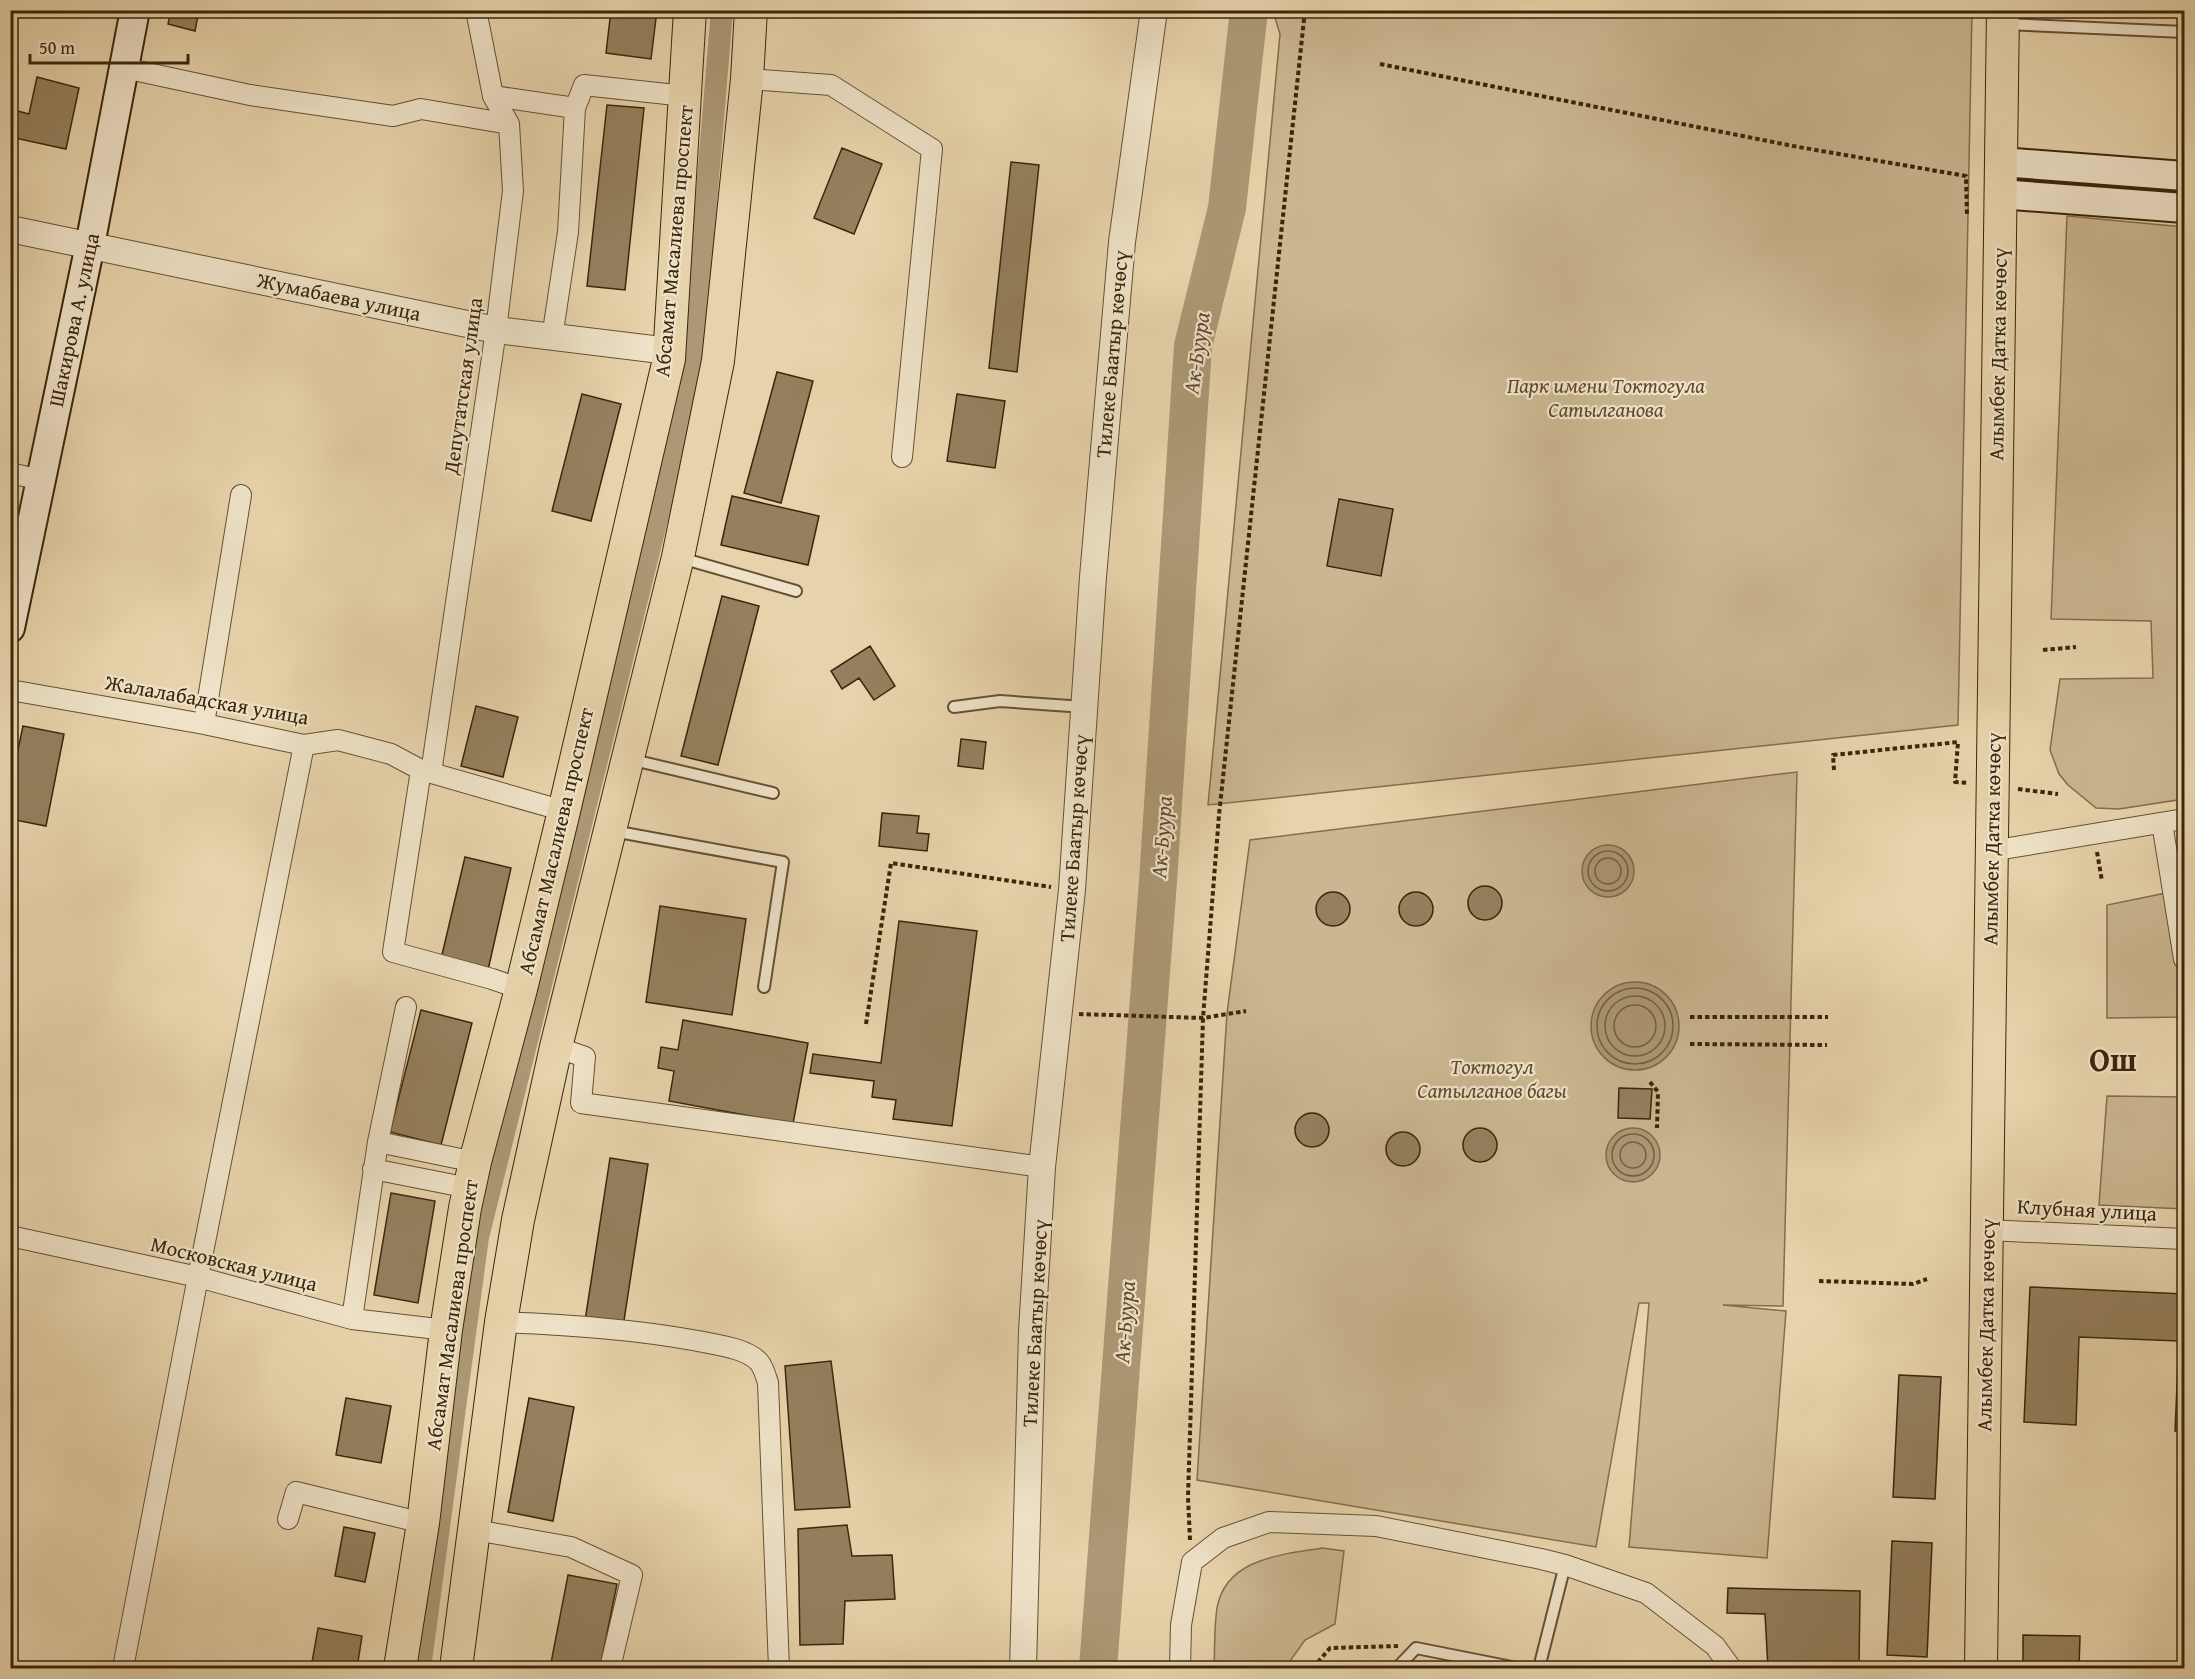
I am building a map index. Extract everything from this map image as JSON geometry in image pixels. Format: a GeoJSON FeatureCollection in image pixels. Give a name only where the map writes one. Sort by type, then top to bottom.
{"type":"FeatureCollection","features":[{"type":"Feature","properties":{"kind":"main road","name":"Шакирова А. улица"},"geometry":{"type":"LineString","coordinates":[[10,628],[90,245],[135,10]]}},
{"type":"Feature","properties":{"kind":"main road","name":"Абсамат Масалиева проспект"},"geometry":{"type":"LineString","coordinates":[[400,1668],[423,1523],[446,1330],[472,1175],[564,811],[669,351],[690,10]]}},
{"type":"Feature","properties":{"kind":"main road"},"geometry":{"type":"LineString","coordinates":[[456,1668],[501,1322],[518,1220],[556,1047],[678,557],[718,361],[752,10]]}},
{"type":"Feature","properties":{"kind":"main road","name":"Алымбек Датка көчөсү"},"geometry":{"type":"LineString","coordinates":[[1981,1668],[2003,17]]}},
{"type":"Feature","properties":{"kind":"main road"},"geometry":{"type":"LineString","coordinates":[[2001,162],[2184,176]]}},
{"type":"Feature","properties":{"kind":"main road"},"geometry":{"type":"LineString","coordinates":[[2000,194],[2184,208]]}},
{"type":"Feature","properties":{"kind":"street","name":"Депутатская улица"},"geometry":{"type":"LineString","coordinates":[[476,10],[493,96],[509,124],[513,191],[496,330],[426,771],[393,952],[521,988]]}},
{"type":"Feature","properties":{"kind":"street","name":"Тилеке Баатыр көчөсү"},"geometry":{"type":"LineString","coordinates":[[1023,1668],[1032,1331],[1042,1167],[1072,890],[1094,565],[1122,242],[1154,10]]}},
{"type":"Feature","properties":{"kind":"street"},"geometry":{"type":"LineString","coordinates":[[124,68],[250,95],[382,115],[393,116],[421,109],[509,124]]}},
{"type":"Feature","properties":{"kind":"street"},"geometry":{"type":"LineString","coordinates":[[747,79],[831,85],[932,149],[902,458]]}},
{"type":"Feature","properties":{"kind":"street"},"geometry":{"type":"LineString","coordinates":[[552,338],[568,232],[575,108],[584,85],[685,96]]}},
{"type":"Feature","properties":{"kind":"street"},"geometry":{"type":"LineString","coordinates":[[493,96],[575,108]]}},
{"type":"Feature","properties":{"kind":"street","name":"Жумабаева улица"},"geometry":{"type":"LineString","coordinates":[[10,229],[496,330],[669,351]]}},
{"type":"Feature","properties":{"kind":"street"},"geometry":{"type":"LineString","coordinates":[[10,473],[41,480]]}},
{"type":"Feature","properties":{"kind":"street"},"geometry":{"type":"LineString","coordinates":[[204,724],[241,495]]}},
{"type":"Feature","properties":{"kind":"street","name":"Жалалабадская улица"},"geometry":{"type":"LineString","coordinates":[[10,690],[204,724],[304,745],[338,740],[391,754],[426,771],[564,811]]}},
{"type":"Feature","properties":{"kind":"street"},"geometry":{"type":"LineString","coordinates":[[123,1668],[304,745]]}},
{"type":"Feature","properties":{"kind":"street"},"geometry":{"type":"LineString","coordinates":[[1991,851],[2184,819]]}},
{"type":"Feature","properties":{"kind":"street"},"geometry":{"type":"LineString","coordinates":[[2162,823],[2184,959]]}},
{"type":"Feature","properties":{"kind":"street"},"geometry":{"type":"LineString","coordinates":[[352,1319],[373,1169],[406,1006]]}},
{"type":"Feature","properties":{"kind":"street"},"geometry":{"type":"LineString","coordinates":[[556,1047],[585,1057],[581,1103],[1042,1167]]}},
{"type":"Feature","properties":{"kind":"street"},"geometry":{"type":"LineString","coordinates":[[378,1142],[472,1175]]}},
{"type":"Feature","properties":{"kind":"street"},"geometry":{"type":"LineString","coordinates":[[373,1169],[472,1175]]}},
{"type":"Feature","properties":{"kind":"street","name":"Клубная улица"},"geometry":{"type":"LineString","coordinates":[[1987,1230],[2184,1239]]}},
{"type":"Feature","properties":{"kind":"street","name":"Московская улица"},"geometry":{"type":"LineString","coordinates":[[10,1236],[198,1277],[352,1319],[446,1330]]}},
{"type":"Feature","properties":{"kind":"street"},"geometry":{"type":"LineString","coordinates":[[501,1322],[605,1327],[649,1332],[718,1345],[746,1354],[759,1362],[768,1383],[779,1668]]}},
{"type":"Feature","properties":{"kind":"street"},"geometry":{"type":"LineString","coordinates":[[288,1520],[296,1492],[423,1523]]}},
{"type":"Feature","properties":{"kind":"street"},"geometry":{"type":"LineString","coordinates":[[1180,1668],[1181,1625],[1192,1562],[1223,1539],[1269,1522],[1376,1526],[1565,1565],[1646,1593],[1715,1646],[1731,1668]]}},
{"type":"Feature","properties":{"kind":"street"},"geometry":{"type":"LineString","coordinates":[[475,1530],[571,1547],[632,1575],[610,1668]]}},
{"type":"Feature","properties":{"kind":"lane"},"geometry":{"type":"LineString","coordinates":[[2003,17],[2184,32]]}},
{"type":"Feature","properties":{"kind":"lane"},"geometry":{"type":"LineString","coordinates":[[678,557],[796,591]]}},
{"type":"Feature","properties":{"kind":"lane"},"geometry":{"type":"LineString","coordinates":[[954,706],[1000,701],[1084,707]]}},
{"type":"Feature","properties":{"kind":"lane"},"geometry":{"type":"LineString","coordinates":[[629,759],[773,793]]}},
{"type":"Feature","properties":{"kind":"lane"},"geometry":{"type":"LineString","coordinates":[[610,830],[783,862],[764,987]]}},
{"type":"Feature","properties":{"kind":"lane"},"geometry":{"type":"LineString","coordinates":[[1539,1668],[1565,1565]]}},
{"type":"Feature","properties":{"kind":"lane"},"geometry":{"type":"LineString","coordinates":[[1397,1668],[1416,1648],[1517,1668]]}},
{"type":"Feature","properties":{"kind":"path"},"geometry":{"type":"LineString","coordinates":[[1192,1562],[1188,1497],[1203,1018],[1220,815],[1305,10]]}},
{"type":"Feature","properties":{"kind":"path"},"geometry":{"type":"LineString","coordinates":[[1380,64],[1793,146],[1966,176],[1966,216]]}},
{"type":"Feature","properties":{"kind":"path"},"geometry":{"type":"LineString","coordinates":[[2043,650],[2076,647]]}},
{"type":"Feature","properties":{"kind":"path"},"geometry":{"type":"LineString","coordinates":[[1834,770],[1833,755],[1958,742]]}},
{"type":"Feature","properties":{"kind":"path"},"geometry":{"type":"LineString","coordinates":[[2094,835],[2102,881]]}},
{"type":"Feature","properties":{"kind":"path"},"geometry":{"type":"LineString","coordinates":[[866,1024],[891,864],[1072,890]]}},
{"type":"Feature","properties":{"kind":"path"},"geometry":{"type":"LineString","coordinates":[[1059,1013],[1203,1018],[1246,1011]]}},
{"type":"Feature","properties":{"kind":"path"},"geometry":{"type":"LineString","coordinates":[[1690,1017],[1828,1017]]}},
{"type":"Feature","properties":{"kind":"path"},"geometry":{"type":"LineString","coordinates":[[1690,1044],[1827,1045]]}},
{"type":"Feature","properties":{"kind":"path"},"geometry":{"type":"LineString","coordinates":[[1650,1082],[1658,1092],[1657,1128]]}},
{"type":"Feature","properties":{"kind":"path"},"geometry":{"type":"LineString","coordinates":[[1819,1281],[1913,1284],[1927,1279]]}},
{"type":"Feature","properties":{"kind":"path"},"geometry":{"type":"LineString","coordinates":[[1313,1668],[1330,1648],[1402,1646],[1416,1648]]}},
{"type":"Feature","properties":{"kind":"green space","name":"Парк имени Токтогула Сатылганова"},"geometry":{"type":"Polygon","coordinates":[[[1273,11],[1972,11],[1958,725],[1208,805],[1280,34],[1273,11]]]}},
{"type":"Feature","properties":{"kind":"green space"},"geometry":{"type":"Polygon","coordinates":[[[2067,216],[2184,227],[2184,799],[2119,809],[2096,808],[2068,785],[2059,774],[2050,750],[2060,679],[2153,678],[2151,621],[2051,619],[2067,216]]]}},
{"type":"Feature","properties":{"kind":"green space","name":"Токтогул Сатылганов багы"},"geometry":{"type":"Polygon","coordinates":[[[1797,772],[1783,1306],[1723,1305],[1786,1311],[1767,1558],[1629,1547],[1649,1303],[1639,1303],[1596,1547],[1197,1480],[1227,1013],[1250,840],[1797,772]]]}},
{"type":"Feature","properties":{"kind":"green space"},"geometry":{"type":"Polygon","coordinates":[[[2171,892],[2184,989],[2184,1017],[2107,1018],[2107,905],[2171,892]]]}},
{"type":"Feature","properties":{"kind":"green space"},"geometry":{"type":"Polygon","coordinates":[[[2107,1096],[2184,1097],[2184,1209],[2099,1205],[2107,1096]]]}},
{"type":"Feature","properties":{"kind":"green space"},"geometry":{"type":"Polygon","coordinates":[[[1322,1548],[1344,1551],[1335,1624],[1305,1640],[1285,1668],[1214,1668],[1217,1608],[1222,1591],[1231,1579],[1243,1569],[1258,1562],[1290,1553],[1322,1548]]]}},
{"type":"Feature","properties":{"kind":"water"},"geometry":{"type":"Polygon","coordinates":[[[1603,845],[1613,845],[1622,849],[1630,857],[1634,871],[1630,885],[1622,893],[1613,897],[1603,897],[1594,893],[1586,885],[1582,876],[1582,866],[1586,857],[1594,849],[1603,845]]]}},
{"type":"Feature","properties":{"kind":"water"},"geometry":{"type":"Polygon","coordinates":[[[1635,982],[1652,986],[1666,995],[1675,1009],[1679,1026],[1675,1043],[1666,1057],[1652,1066],[1635,1070],[1618,1066],[1604,1057],[1595,1043],[1591,1026],[1595,1009],[1604,995],[1618,986],[1635,982]]]}},
{"type":"Feature","properties":{"kind":"water"},"geometry":{"type":"Polygon","coordinates":[[[1633,1128],[1643,1130],[1652,1136],[1658,1145],[1660,1155],[1658,1165],[1652,1174],[1643,1180],[1633,1182],[1623,1180],[1614,1174],[1608,1165],[1606,1155],[1608,1145],[1614,1136],[1623,1130],[1633,1128]]]}},
{"type":"Feature","properties":{"kind":"building"},"geometry":{"type":"Polygon","coordinates":[[[171,10],[199,10],[195,31],[168,24],[171,10]]]}},
{"type":"Feature","properties":{"kind":"building"},"geometry":{"type":"Polygon","coordinates":[[[611,10],[657,10],[651,59],[606,53],[611,10]]]}},
{"type":"Feature","properties":{"kind":"building"},"geometry":{"type":"Polygon","coordinates":[[[37,77],[79,88],[66,149],[10,137],[10,109],[29,114],[37,77]]]}},
{"type":"Feature","properties":{"kind":"building"},"geometry":{"type":"Polygon","coordinates":[[[607,105],[644,108],[625,290],[587,286],[607,105]]]}},
{"type":"Feature","properties":{"kind":"building"},"geometry":{"type":"Polygon","coordinates":[[[842,148],[882,164],[854,234],[814,218],[842,148]]]}},
{"type":"Feature","properties":{"kind":"building"},"geometry":{"type":"Polygon","coordinates":[[[1011,162],[1039,165],[1017,372],[989,368],[1011,162]]]}},
{"type":"Feature","properties":{"kind":"building"},"geometry":{"type":"Polygon","coordinates":[[[777,372],[813,381],[781,503],[744,493],[777,372]]]}},
{"type":"Feature","properties":{"kind":"building"},"geometry":{"type":"Polygon","coordinates":[[[10,380],[18,382],[10,418],[10,380]]]}},
{"type":"Feature","properties":{"kind":"building"},"geometry":{"type":"Polygon","coordinates":[[[582,394],[621,404],[591,521],[552,511],[582,394]]]}},
{"type":"Feature","properties":{"kind":"building"},"geometry":{"type":"Polygon","coordinates":[[[957,394],[1005,401],[995,468],[947,461],[957,394]]]}},
{"type":"Feature","properties":{"kind":"building"},"geometry":{"type":"Polygon","coordinates":[[[732,496],[819,516],[808,565],[721,545],[732,496]]]}},
{"type":"Feature","properties":{"kind":"building"},"geometry":{"type":"Polygon","coordinates":[[[1339,499],[1393,509],[1381,576],[1327,566],[1339,499]]]}},
{"type":"Feature","properties":{"kind":"building"},"geometry":{"type":"Polygon","coordinates":[[[722,596],[759,606],[718,765],[681,756],[722,596]]]}},
{"type":"Feature","properties":{"kind":"building"},"geometry":{"type":"Polygon","coordinates":[[[870,646],[895,686],[874,700],[859,678],[842,689],[831,671],[870,646]]]}},
{"type":"Feature","properties":{"kind":"building"},"geometry":{"type":"Polygon","coordinates":[[[476,706],[518,717],[503,777],[461,766],[476,706]]]}},
{"type":"Feature","properties":{"kind":"building"},"geometry":{"type":"Polygon","coordinates":[[[23,726],[64,734],[46,826],[10,819],[10,788],[23,726]]]}},
{"type":"Feature","properties":{"kind":"building"},"geometry":{"type":"Polygon","coordinates":[[[961,739],[986,742],[983,769],[958,766],[961,739]]]}},
{"type":"Feature","properties":{"kind":"building"},"geometry":{"type":"Polygon","coordinates":[[[882,813],[919,816],[917,833],[929,834],[927,851],[879,846],[882,813]]]}},
{"type":"Feature","properties":{"kind":"building"},"geometry":{"type":"Polygon","coordinates":[[[465,857],[511,868],[488,970],[441,959],[465,857]]]}},
{"type":"Feature","properties":{"kind":"building"},"geometry":{"type":"Polygon","coordinates":[[[1485,886],[1497,891],[1502,903],[1497,915],[1485,920],[1473,915],[1468,903],[1473,891],[1485,886]]]}},
{"type":"Feature","properties":{"kind":"building"},"geometry":{"type":"Polygon","coordinates":[[[1333,892],[1345,897],[1350,909],[1345,921],[1333,926],[1321,921],[1316,909],[1321,897],[1333,892]]]}},
{"type":"Feature","properties":{"kind":"building"},"geometry":{"type":"Polygon","coordinates":[[[1416,892],[1428,897],[1433,909],[1428,921],[1416,926],[1404,921],[1399,909],[1404,897],[1416,892]]]}},
{"type":"Feature","properties":{"kind":"building"},"geometry":{"type":"Polygon","coordinates":[[[660,906],[746,919],[732,1015],[646,1002],[660,906]]]}},
{"type":"Feature","properties":{"kind":"building"},"geometry":{"type":"Polygon","coordinates":[[[899,921],[977,931],[952,1126],[893,1119],[896,1100],[872,1097],[874,1081],[810,1073],[813,1054],[881,1063],[899,921]]]}},
{"type":"Feature","properties":{"kind":"building"},"geometry":{"type":"Polygon","coordinates":[[[421,1010],[472,1023],[441,1145],[390,1132],[421,1010]]]}},
{"type":"Feature","properties":{"kind":"building"},"geometry":{"type":"Polygon","coordinates":[[[683,1020],[808,1043],[793,1124],[669,1101],[674,1071],[658,1068],[661,1047],[678,1050],[683,1020]]]}},
{"type":"Feature","properties":{"kind":"building"},"geometry":{"type":"Polygon","coordinates":[[[1619,1088],[1652,1089],[1650,1119],[1618,1118],[1619,1088]]]}},
{"type":"Feature","properties":{"kind":"building"},"geometry":{"type":"Polygon","coordinates":[[[1312,1113],[1324,1118],[1329,1130],[1324,1142],[1312,1147],[1300,1142],[1295,1130],[1300,1118],[1312,1113]]]}},
{"type":"Feature","properties":{"kind":"building"},"geometry":{"type":"Polygon","coordinates":[[[1480,1128],[1492,1133],[1497,1145],[1492,1157],[1480,1162],[1468,1157],[1463,1145],[1468,1133],[1480,1128]]]}},
{"type":"Feature","properties":{"kind":"building"},"geometry":{"type":"Polygon","coordinates":[[[1403,1132],[1415,1137],[1420,1149],[1415,1161],[1403,1166],[1391,1161],[1386,1149],[1391,1137],[1403,1132]]]}},
{"type":"Feature","properties":{"kind":"building"},"geometry":{"type":"Polygon","coordinates":[[[610,1158],[648,1164],[623,1327],[585,1321],[610,1158]]]}},
{"type":"Feature","properties":{"kind":"building"},"geometry":{"type":"Polygon","coordinates":[[[391,1193],[435,1201],[418,1303],[374,1295],[391,1193]]]}},
{"type":"Feature","properties":{"kind":"building"},"geometry":{"type":"Polygon","coordinates":[[[2030,1287],[2184,1294],[2184,1431],[2175,1431],[2179,1341],[2079,1337],[2076,1425],[2024,1422],[2030,1287]]]}},
{"type":"Feature","properties":{"kind":"building"},"geometry":{"type":"Polygon","coordinates":[[[831,1361],[850,1507],[795,1510],[785,1366],[831,1361]]]}},
{"type":"Feature","properties":{"kind":"building"},"geometry":{"type":"Polygon","coordinates":[[[1899,1375],[1941,1377],[1935,1499],[1893,1497],[1899,1375]]]}},
{"type":"Feature","properties":{"kind":"building"},"geometry":{"type":"Polygon","coordinates":[[[346,1398],[391,1406],[381,1463],[336,1455],[346,1398]]]}},
{"type":"Feature","properties":{"kind":"building"},"geometry":{"type":"Polygon","coordinates":[[[529,1398],[574,1407],[553,1521],[508,1512],[529,1398]]]}},
{"type":"Feature","properties":{"kind":"building"},"geometry":{"type":"Polygon","coordinates":[[[847,1525],[852,1556],[892,1555],[895,1599],[845,1601],[843,1644],[800,1645],[798,1529],[847,1525]]]}},
{"type":"Feature","properties":{"kind":"building"},"geometry":{"type":"Polygon","coordinates":[[[344,1527],[375,1533],[365,1582],[335,1576],[344,1527]]]}},
{"type":"Feature","properties":{"kind":"building"},"geometry":{"type":"Polygon","coordinates":[[[1892,1541],[1932,1543],[1927,1657],[1887,1655],[1892,1541]]]}},
{"type":"Feature","properties":{"kind":"building"},"geometry":{"type":"Polygon","coordinates":[[[568,1575],[617,1584],[600,1668],[550,1668],[568,1575]]]}},
{"type":"Feature","properties":{"kind":"building"},"geometry":{"type":"Polygon","coordinates":[[[1728,1588],[1860,1591],[1859,1668],[1768,1668],[1765,1614],[1727,1613],[1728,1588]]]}},
{"type":"Feature","properties":{"kind":"building"},"geometry":{"type":"Polygon","coordinates":[[[318,1628],[362,1636],[357,1668],[311,1668],[318,1628]]]}},
{"type":"Feature","properties":{"kind":"building"},"geometry":{"type":"Polygon","coordinates":[[[2023,1635],[2080,1636],[2079,1668],[2023,1668],[2023,1635]]]}},
{"type":"Feature","properties":{"kind":"building"},"geometry":{"type":"Polygon","coordinates":[[[1897,1665],[1929,1666],[1929,1668],[1896,1668],[1897,1665]]]}},
{"type":"Feature","properties":{"kind":"waterway"},"geometry":{"type":"LineString","coordinates":[[420,1668],[478,1237],[691,383],[722,10]]}},
{"type":"Feature","properties":{"kind":"waterway","name":"Ак-Буура"},"geometry":{"type":"LineString","coordinates":[[1098,1668],[1158,881],[1193,346],[1227,208],[1249,10]]}},
{"type":"Feature","properties":{"kind":"district","name":"Ош"},"geometry":{"type":"Point","coordinates":[2113,1059]}}]}
